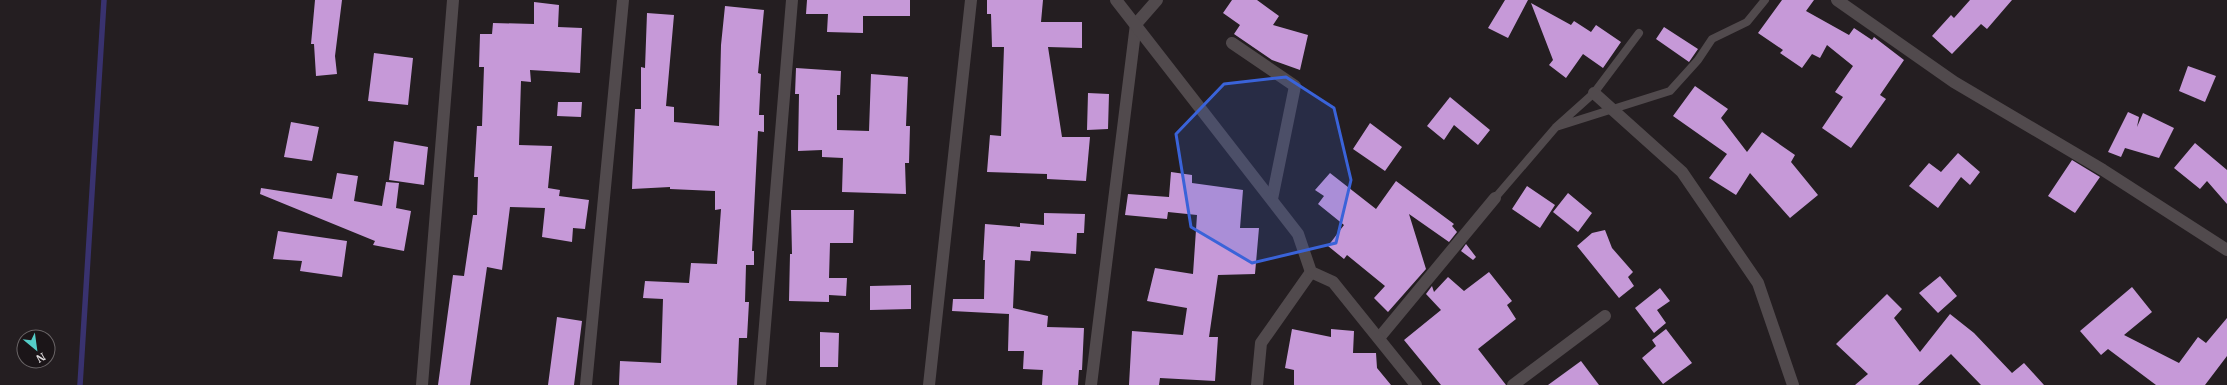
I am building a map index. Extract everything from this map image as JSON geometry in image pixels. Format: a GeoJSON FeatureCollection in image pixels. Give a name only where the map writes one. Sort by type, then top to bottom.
{"type":"FeatureCollection","features":[{"type":"Feature","properties":{"kind":"street"},"geometry":{"type":"LineString","coordinates":[[422,385],[453,0]]}},
{"type":"Feature","properties":{"kind":"street"},"geometry":{"type":"LineString","coordinates":[[586,385],[623,0]]}},
{"type":"Feature","properties":{"kind":"street"},"geometry":{"type":"LineString","coordinates":[[760,385],[792,0]]}},
{"type":"Feature","properties":{"kind":"street"},"geometry":{"type":"LineString","coordinates":[[929,385],[971,0]]}},
{"type":"Feature","properties":{"kind":"street"},"geometry":{"type":"LineString","coordinates":[[1116,0],[1298,234],[1311,272],[1333,282],[1416,385]]}},
{"type":"Feature","properties":{"kind":"street"},"geometry":{"type":"LineString","coordinates":[[1091,385],[1136,24],[1157,0]]}},
{"type":"Feature","properties":{"kind":"street"},"geometry":{"type":"LineString","coordinates":[[1837,0],[1954,82],[2103,170],[2227,250]]}},
{"type":"Feature","properties":{"kind":"street"},"geometry":{"type":"LineString","coordinates":[[1232,43],[1295,86],[1272,199]]}},
{"type":"Feature","properties":{"kind":"street"},"geometry":{"type":"LineString","coordinates":[[1594,93],[1682,172],[1758,283],[1793,385]]}},
{"type":"Feature","properties":{"kind":"street"},"geometry":{"type":"LineString","coordinates":[[1379,338],[1495,198]]}},
{"type":"Feature","properties":{"kind":"street"},"geometry":{"type":"LineString","coordinates":[[1257,385],[1261,343],[1311,272]]}},
{"type":"Feature","properties":{"kind":"street"},"geometry":{"type":"LineString","coordinates":[[1513,385],[1605,316]]}},
{"type":"Feature","properties":{"kind":"lane"},"geometry":{"type":"LineString","coordinates":[[1556,127],[1614,110],[1670,91],[1698,60],[1712,39],[1747,22],[1765,0]]}},
{"type":"Feature","properties":{"kind":"lane"},"geometry":{"type":"LineString","coordinates":[[1495,198],[1556,127],[1594,93],[1639,33]]}},
{"type":"Feature","properties":{"kind":"highlighted area"},"geometry":{"type":"Polygon","coordinates":[[[1286,77],[1334,108],[1351,180],[1336,243],[1252,263],[1191,227],[1176,134],[1224,84],[1286,77]]]}},
{"type":"Feature","properties":{"kind":"building"},"geometry":{"type":"Polygon","coordinates":[[[315,0],[342,0],[335,56],[337,74],[316,76],[314,44],[311,44],[315,0]]]}},
{"type":"Feature","properties":{"kind":"building"},"geometry":{"type":"Polygon","coordinates":[[[807,0],[910,0],[910,16],[863,16],[863,33],[827,32],[828,14],[806,14],[807,0]]]}},
{"type":"Feature","properties":{"kind":"building"},"geometry":{"type":"Polygon","coordinates":[[[987,0],[1043,0],[1041,22],[1082,22],[1082,48],[1048,47],[1062,137],[1090,137],[1086,181],[1047,179],[1047,174],[987,172],[990,135],[1001,136],[1004,47],[992,47],[991,14],[987,14],[987,0]]]}},
{"type":"Feature","properties":{"kind":"building"},"geometry":{"type":"Polygon","coordinates":[[[1232,0],[1257,0],[1279,16],[1273,25],[1308,35],[1300,70],[1272,60],[1234,34],[1240,25],[1223,13],[1232,0]]]}},
{"type":"Feature","properties":{"kind":"building"},"geometry":{"type":"Polygon","coordinates":[[[1505,0],[1528,0],[1508,38],[1488,28],[1505,0]]]}},
{"type":"Feature","properties":{"kind":"building"},"geometry":{"type":"Polygon","coordinates":[[[1782,0],[1814,0],[1806,11],[1849,35],[1854,28],[1872,40],[1874,37],[1904,60],[1880,95],[1886,99],[1851,148],[1822,128],[1843,97],[1835,92],[1853,66],[1827,45],[1820,58],[1812,54],[1802,68],[1780,53],[1783,50],[1758,33],[1782,0]]]}},
{"type":"Feature","properties":{"kind":"building"},"geometry":{"type":"Polygon","coordinates":[[[1970,0],[2012,0],[1987,29],[1981,24],[1952,54],[1932,36],[1951,15],[1954,18],[1970,0]]]}},
{"type":"Feature","properties":{"kind":"building"},"geometry":{"type":"Polygon","coordinates":[[[534,2],[559,5],[558,27],[582,28],[580,73],[530,70],[531,82],[521,81],[519,145],[552,146],[548,188],[560,190],[559,196],[589,200],[585,229],[573,228],[572,242],[542,237],[545,208],[510,207],[502,270],[487,267],[470,385],[438,385],[453,275],[464,276],[473,215],[477,215],[478,177],[474,177],[477,126],[482,126],[484,67],[479,67],[480,34],[492,34],[493,23],[534,24],[534,2]]]}},
{"type":"Feature","properties":{"kind":"building"},"geometry":{"type":"Polygon","coordinates":[[[1531,3],[1571,25],[1574,21],[1591,32],[1596,25],[1621,42],[1603,68],[1583,54],[1566,78],[1549,65],[1553,60],[1531,3]]]}},
{"type":"Feature","properties":{"kind":"building"},"geometry":{"type":"Polygon","coordinates":[[[725,6],[764,10],[758,73],[761,74],[759,115],[764,115],[764,132],[758,131],[752,251],[754,251],[754,265],[746,265],[745,302],[749,302],[747,338],[739,338],[737,385],[619,385],[620,361],[661,363],[663,299],[643,298],[645,281],[689,283],[691,263],[717,264],[721,209],[715,210],[715,191],[670,189],[670,187],[632,189],[635,109],[641,109],[641,67],[645,68],[647,13],[674,15],[666,106],[674,107],[674,122],[719,126],[721,45],[725,6]]]}},
{"type":"Feature","properties":{"kind":"building"},"geometry":{"type":"Polygon","coordinates":[[[1664,27],[1698,49],[1689,62],[1656,39],[1664,27]]]}},
{"type":"Feature","properties":{"kind":"building"},"geometry":{"type":"Polygon","coordinates":[[[374,53],[413,58],[408,105],[368,101],[374,53]]]}},
{"type":"Feature","properties":{"kind":"building"},"geometry":{"type":"Polygon","coordinates":[[[2188,66],[2216,76],[2205,102],[2179,91],[2188,66]]]}},
{"type":"Feature","properties":{"kind":"building"},"geometry":{"type":"Polygon","coordinates":[[[796,68],[841,71],[840,95],[837,95],[837,130],[869,131],[871,74],[908,77],[906,126],[910,126],[909,163],[905,163],[906,194],[842,192],[843,158],[822,157],[822,150],[798,151],[799,94],[795,94],[796,68]]]}},
{"type":"Feature","properties":{"kind":"building"},"geometry":{"type":"Polygon","coordinates":[[[1695,86],[1728,109],[1721,118],[1747,152],[1762,132],[1795,155],[1791,162],[1818,195],[1790,218],[1750,173],[1736,195],[1709,178],[1727,154],[1673,116],[1695,86]]]}},
{"type":"Feature","properties":{"kind":"building"},"geometry":{"type":"Polygon","coordinates":[[[1088,93],[1109,94],[1108,129],[1087,130],[1088,93]]]}},
{"type":"Feature","properties":{"kind":"building"},"geometry":{"type":"Polygon","coordinates":[[[1450,97],[1490,130],[1478,145],[1454,125],[1444,140],[1427,126],[1450,97]]]}},
{"type":"Feature","properties":{"kind":"building"},"geometry":{"type":"Polygon","coordinates":[[[558,102],[582,102],[581,117],[557,116],[558,102]]]}},
{"type":"Feature","properties":{"kind":"building"},"geometry":{"type":"Polygon","coordinates":[[[2128,112],[2139,117],[2137,127],[2143,113],[2174,128],[2159,158],[2125,148],[2121,157],[2108,152],[2128,112]]]}},
{"type":"Feature","properties":{"kind":"building"},"geometry":{"type":"Polygon","coordinates":[[[291,122],[319,127],[312,161],[284,157],[291,122]]]}},
{"type":"Feature","properties":{"kind":"building"},"geometry":{"type":"Polygon","coordinates":[[[1370,123],[1402,147],[1385,171],[1353,149],[1370,123]]]}},
{"type":"Feature","properties":{"kind":"building"},"geometry":{"type":"Polygon","coordinates":[[[394,141],[428,147],[424,185],[389,180],[394,141]]]}},
{"type":"Feature","properties":{"kind":"building"},"geometry":{"type":"Polygon","coordinates":[[[2195,143],[2227,170],[2227,204],[2207,181],[2200,189],[2174,168],[2195,143]]]}},
{"type":"Feature","properties":{"kind":"building"},"geometry":{"type":"Polygon","coordinates":[[[1958,153],[1980,172],[1970,185],[1961,177],[1938,208],[1909,186],[1929,163],[1941,172],[1958,153]]]}},
{"type":"Feature","properties":{"kind":"building"},"geometry":{"type":"Polygon","coordinates":[[[2072,160],[2100,177],[2075,213],[2048,196],[2072,160]]]}},
{"type":"Feature","properties":{"kind":"building"},"geometry":{"type":"Polygon","coordinates":[[[1171,172],[1192,175],[1192,183],[1243,190],[1240,228],[1259,228],[1255,274],[1218,275],[1209,337],[1218,337],[1215,381],[1160,378],[1159,385],[1129,385],[1132,331],[1183,335],[1187,308],[1147,301],[1155,268],[1193,274],[1197,215],[1168,212],[1167,219],[1125,215],[1128,194],[1169,197],[1171,172]]]}},
{"type":"Feature","properties":{"kind":"building"},"geometry":{"type":"Polygon","coordinates":[[[337,173],[358,176],[354,201],[382,206],[386,182],[399,183],[396,208],[411,211],[404,251],[373,245],[375,241],[260,194],[261,188],[332,199],[337,173]]]}},
{"type":"Feature","properties":{"kind":"building"},"geometry":{"type":"Polygon","coordinates":[[[1330,173],[1376,209],[1396,181],[1454,224],[1452,226],[1457,232],[1449,242],[1409,214],[1426,269],[1388,312],[1374,298],[1385,286],[1347,255],[1344,259],[1328,246],[1344,225],[1318,204],[1324,196],[1315,190],[1330,173]]]}},
{"type":"Feature","properties":{"kind":"building"},"geometry":{"type":"Polygon","coordinates":[[[1527,186],[1555,205],[1540,228],[1512,209],[1527,186]]]}},
{"type":"Feature","properties":{"kind":"building"},"geometry":{"type":"Polygon","coordinates":[[[1568,193],[1592,213],[1578,232],[1553,212],[1568,193]]]}},
{"type":"Feature","properties":{"kind":"building"},"geometry":{"type":"Polygon","coordinates":[[[791,210],[854,210],[853,243],[830,243],[829,278],[847,278],[846,296],[829,295],[829,302],[789,301],[790,254],[792,254],[791,210]]]}},
{"type":"Feature","properties":{"kind":"building"},"geometry":{"type":"Polygon","coordinates":[[[1044,213],[1085,214],[1084,233],[1077,233],[1076,254],[1031,251],[1030,261],[1015,260],[1013,308],[1048,316],[1047,327],[1084,328],[1082,370],[1079,370],[1078,385],[1042,385],[1043,370],[1023,369],[1024,351],[1008,351],[1009,314],[952,311],[953,299],[984,299],[985,260],[983,260],[985,224],[1020,227],[1020,223],[1044,225],[1044,213]]]}},
{"type":"Feature","properties":{"kind":"building"},"geometry":{"type":"Polygon","coordinates":[[[1605,230],[1612,248],[1633,272],[1628,277],[1634,286],[1619,298],[1577,246],[1592,233],[1605,230]]]}},
{"type":"Feature","properties":{"kind":"building"},"geometry":{"type":"Polygon","coordinates":[[[278,231],[347,241],[342,277],[300,271],[302,261],[273,259],[278,231]]]}},
{"type":"Feature","properties":{"kind":"building"},"geometry":{"type":"Polygon","coordinates":[[[1466,244],[1476,257],[1473,260],[1461,251],[1466,244]]]}},
{"type":"Feature","properties":{"kind":"building"},"geometry":{"type":"Polygon","coordinates":[[[1489,272],[1512,301],[1507,305],[1516,319],[1478,349],[1506,385],[1441,385],[1404,340],[1441,310],[1426,294],[1432,286],[1434,292],[1448,277],[1464,291],[1489,272]]]}},
{"type":"Feature","properties":{"kind":"building"},"geometry":{"type":"Polygon","coordinates":[[[1940,276],[1957,296],[1938,313],[1919,293],[1940,276]]]}},
{"type":"Feature","properties":{"kind":"building"},"geometry":{"type":"Polygon","coordinates":[[[911,285],[911,309],[870,310],[870,286],[911,285]]]}},
{"type":"Feature","properties":{"kind":"building"},"geometry":{"type":"Polygon","coordinates":[[[2132,287],[2152,312],[2124,335],[2179,363],[2198,337],[2206,343],[2227,318],[2227,356],[2205,385],[2156,385],[2108,349],[2101,355],[2080,331],[2132,287]]]}},
{"type":"Feature","properties":{"kind":"building"},"geometry":{"type":"Polygon","coordinates":[[[1660,288],[1670,301],[1657,310],[1666,323],[1654,333],[1635,308],[1660,288]]]}},
{"type":"Feature","properties":{"kind":"building"},"geometry":{"type":"Polygon","coordinates":[[[1887,294],[1902,309],[1894,318],[1920,352],[1950,314],[1974,333],[2012,373],[2024,363],[2044,385],[1981,385],[1951,354],[1918,385],[1855,385],[1868,374],[1836,344],[1887,294]]]}},
{"type":"Feature","properties":{"kind":"building"},"geometry":{"type":"Polygon","coordinates":[[[557,317],[582,321],[574,385],[548,385],[557,317]]]}},
{"type":"Feature","properties":{"kind":"building"},"geometry":{"type":"Polygon","coordinates":[[[1292,329],[1331,337],[1331,329],[1354,331],[1353,353],[1376,353],[1377,368],[1391,385],[1294,385],[1294,370],[1285,368],[1292,329]]]}},
{"type":"Feature","properties":{"kind":"building"},"geometry":{"type":"Polygon","coordinates":[[[1666,329],[1692,363],[1663,384],[1642,358],[1656,346],[1652,340],[1666,329]]]}},
{"type":"Feature","properties":{"kind":"building"},"geometry":{"type":"Polygon","coordinates":[[[820,332],[839,333],[838,367],[820,367],[820,332]]]}},
{"type":"Feature","properties":{"kind":"building"},"geometry":{"type":"Polygon","coordinates":[[[1581,361],[1599,385],[1548,385],[1581,361]]]}},
{"type":"Feature","properties":{"kind":"waterway"},"geometry":{"type":"LineString","coordinates":[[80,385],[104,0]]}}]}
